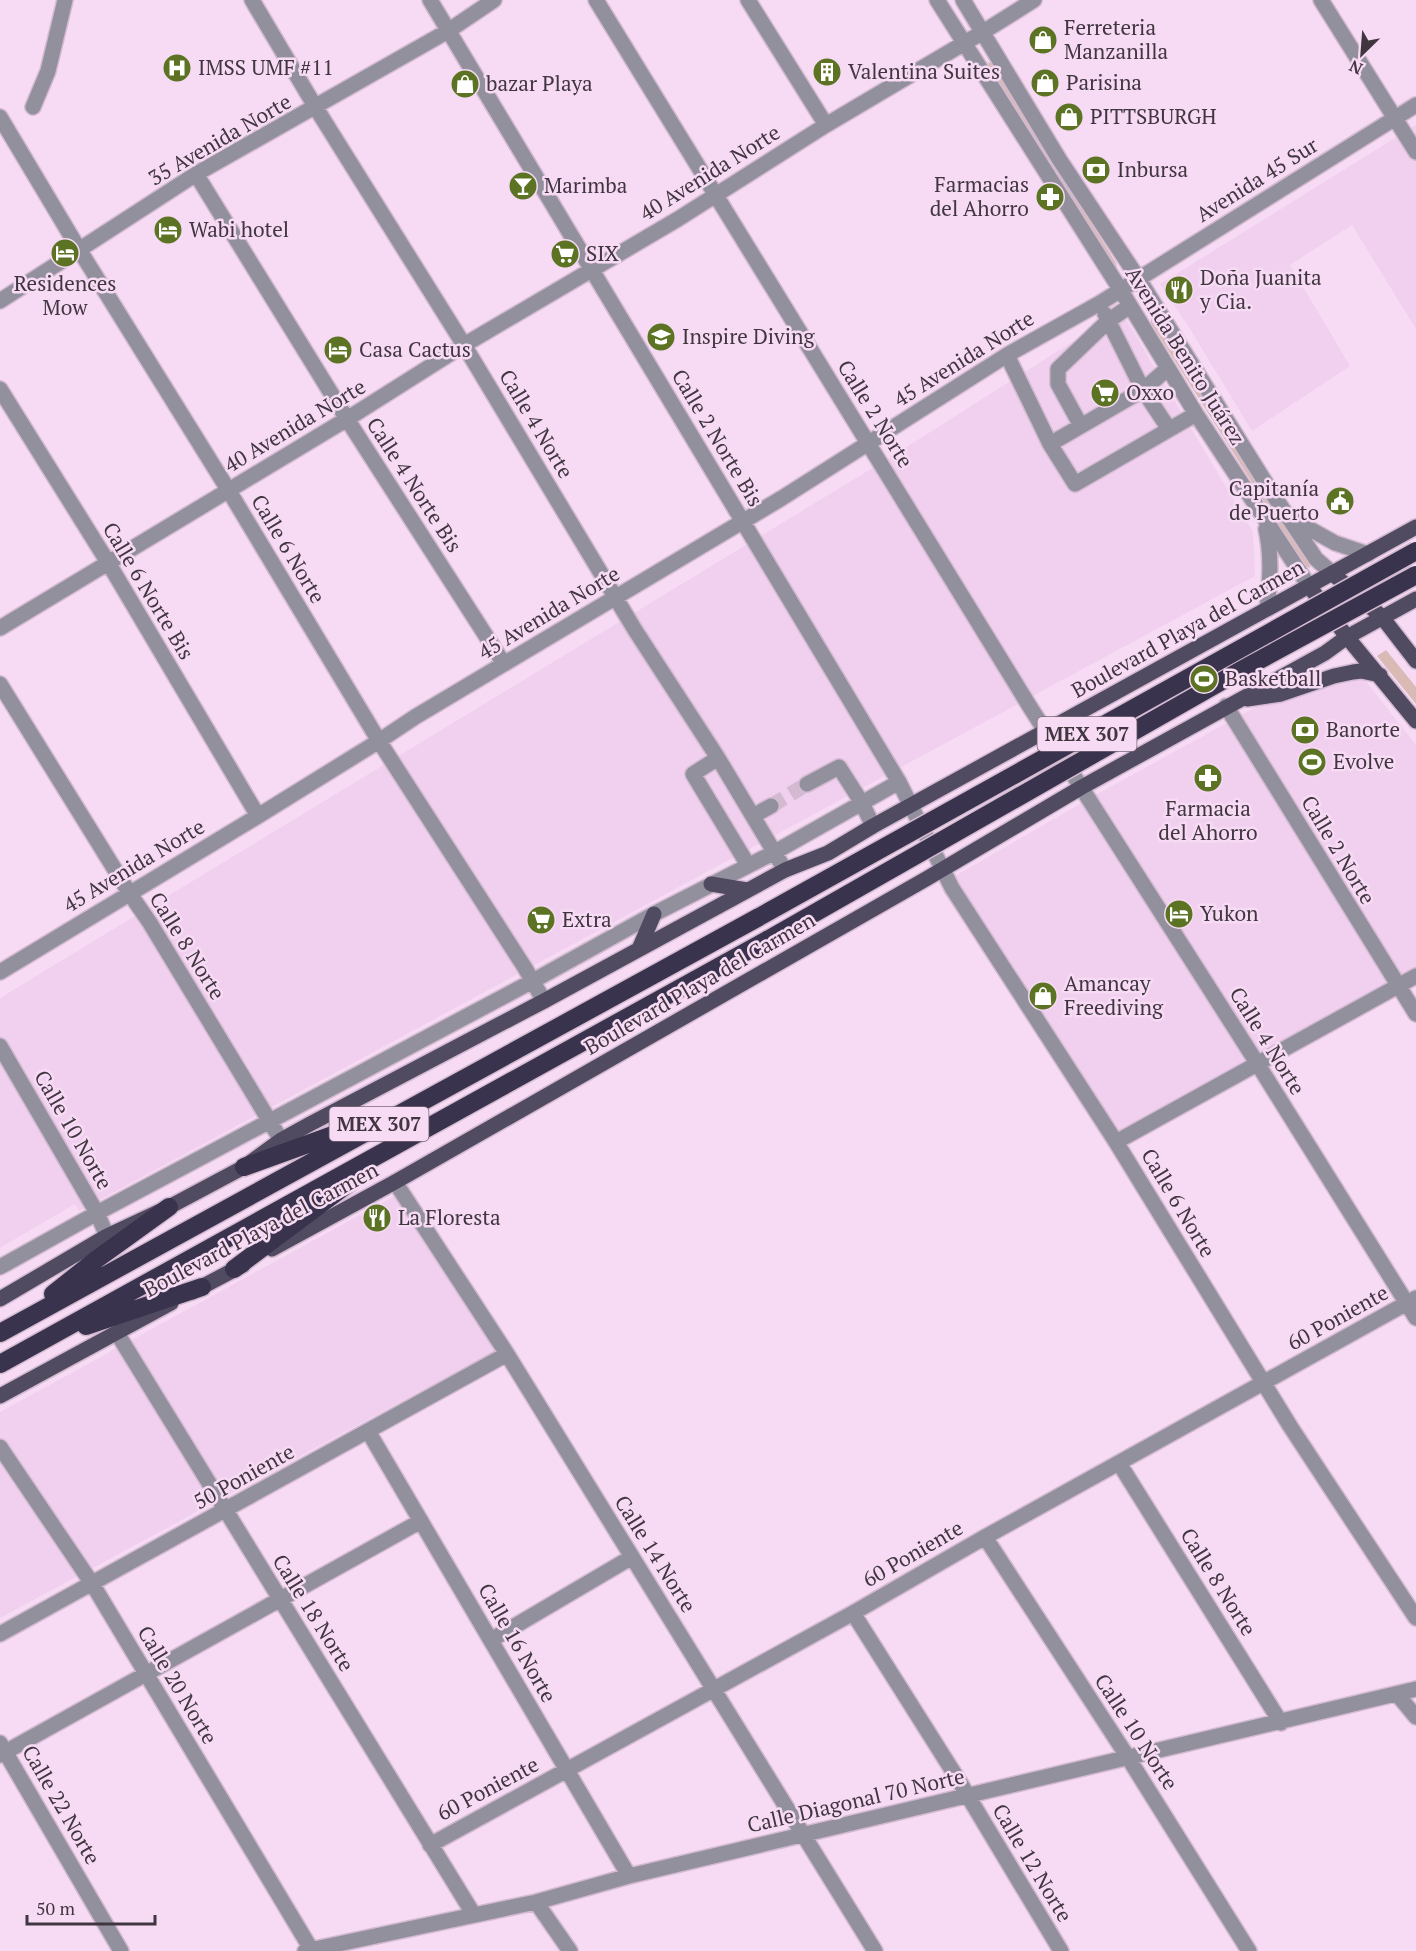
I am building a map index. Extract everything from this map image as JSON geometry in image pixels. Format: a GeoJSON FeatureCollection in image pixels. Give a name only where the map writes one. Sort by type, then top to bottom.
{"type":"FeatureCollection","features":[{"type":"Feature","properties":{"kind":"highway","name":"MEX 307"},"geometry":{"type":"LineString","coordinates":[[6,1329],[759,917],[1416,551]]}},
{"type":"Feature","properties":{"kind":"highway","name":"MEX 307"},"geometry":{"type":"LineString","coordinates":[[0,1364],[769,939],[1243,669],[1416,575]]}},
{"type":"Feature","properties":{"kind":"highway"},"geometry":{"type":"LineString","coordinates":[[244,1167],[407,1108]]}},
{"type":"Feature","properties":{"kind":"highway"},"geometry":{"type":"LineString","coordinates":[[234,1269],[407,1139]]}},
{"type":"Feature","properties":{"kind":"highway"},"geometry":{"type":"LineString","coordinates":[[6,1329],[169,1207]]}},
{"type":"Feature","properties":{"kind":"highway"},"geometry":{"type":"LineString","coordinates":[[42,1341],[202,1287]]}},
{"type":"Feature","properties":{"kind":"main road","name":"Boulevard Playa del Carmen"},"geometry":{"type":"LineString","coordinates":[[0,1299],[106,1236],[169,1207],[244,1167],[281,1140],[785,870],[828,853],[873,826],[1416,528]]}},
{"type":"Feature","properties":{"kind":"main road","name":"Avenida Benito Juárez"},"geometry":{"type":"LineString","coordinates":[[1332,573],[1382,617],[1416,661]]}},
{"type":"Feature","properties":{"kind":"main road","name":"Avenida Benito Juárez"},"geometry":{"type":"LineString","coordinates":[[1309,586],[1347,637],[1416,721]]}},
{"type":"Feature","properties":{"kind":"main road","name":"Boulevard Playa del Carmen"},"geometry":{"type":"LineString","coordinates":[[0,1396],[395,1182],[1082,787],[1325,653],[1347,637],[1416,599]]}},
{"type":"Feature","properties":{"kind":"main road"},"geometry":{"type":"LineString","coordinates":[[1232,703],[1281,694],[1353,672],[1380,675]]}},
{"type":"Feature","properties":{"kind":"main road"},"geometry":{"type":"LineString","coordinates":[[711,884],[747,890]]}},
{"type":"Feature","properties":{"kind":"main road"},"geometry":{"type":"LineString","coordinates":[[639,949],[654,914]]}},
{"type":"Feature","properties":{"kind":"street"},"geometry":{"type":"LineString","coordinates":[[33,107],[48,71],[65,0]]}},
{"type":"Feature","properties":{"kind":"street","name":"Calle 4 Norte"},"geometry":{"type":"LineString","coordinates":[[252,0],[616,598],[718,758],[785,870]]}},
{"type":"Feature","properties":{"kind":"street","name":"Calle 2 Norte Bis"},"geometry":{"type":"LineString","coordinates":[[430,0],[899,782],[911,806]]}},
{"type":"Feature","properties":{"kind":"street","name":"35 Avenida Norte"},"geometry":{"type":"LineString","coordinates":[[0,301],[196,174],[316,108],[448,31],[494,0]]}},
{"type":"Feature","properties":{"kind":"street","name":"Calle 2 Norte"},"geometry":{"type":"LineString","coordinates":[[597,0],[1030,707],[1082,787]]}},
{"type":"Feature","properties":{"kind":"street"},"geometry":{"type":"LineString","coordinates":[[748,0],[826,125]]}},
{"type":"Feature","properties":{"kind":"street","name":"Avenida Benito Juárez"},"geometry":{"type":"LineString","coordinates":[[937,0],[1130,306],[1167,369],[1309,586]]}},
{"type":"Feature","properties":{"kind":"street","name":"Avenida Benito Juárez"},"geometry":{"type":"LineString","coordinates":[[963,0],[1059,159],[1138,278],[1287,515],[1316,559],[1332,573]]}},
{"type":"Feature","properties":{"kind":"street","name":"40 Avenida Norte"},"geometry":{"type":"LineString","coordinates":[[0,628],[229,491],[464,345],[717,195],[826,125],[1034,0]]}},
{"type":"Feature","properties":{"kind":"street"},"geometry":{"type":"LineString","coordinates":[[1321,0],[1416,152]]}},
{"type":"Feature","properties":{"kind":"street","name":"Avenida 45 Sur"},"geometry":{"type":"LineString","coordinates":[[1120,290],[1416,105]]}},
{"type":"Feature","properties":{"kind":"street","name":"Calle 6 Norte"},"geometry":{"type":"LineString","coordinates":[[0,117],[379,741],[544,1001]]}},
{"type":"Feature","properties":{"kind":"street","name":"Calle 4 Norte Bis"},"geometry":{"type":"LineString","coordinates":[[196,174],[347,419],[504,664]]}},
{"type":"Feature","properties":{"kind":"street","name":"45 Avenida Norte"},"geometry":{"type":"LineString","coordinates":[[0,972],[258,816],[415,717],[743,522],[1007,355],[1120,290]]}},
{"type":"Feature","properties":{"kind":"street"},"geometry":{"type":"LineString","coordinates":[[1100,303],[1143,390],[1169,429]]}},
{"type":"Feature","properties":{"kind":"street"},"geometry":{"type":"LineString","coordinates":[[1081,426],[1058,384],[1058,369],[1108,321],[1130,306]]}},
{"type":"Feature","properties":{"kind":"street"},"geometry":{"type":"LineString","coordinates":[[1007,355],[1050,444],[1075,484],[1196,414]]}},
{"type":"Feature","properties":{"kind":"street"},"geometry":{"type":"LineString","coordinates":[[1050,444],[1143,390],[1167,369]]}},
{"type":"Feature","properties":{"kind":"street","name":"Calle 6 Norte Bis"},"geometry":{"type":"LineString","coordinates":[[0,389],[109,564],[258,816]]}},
{"type":"Feature","properties":{"kind":"street"},"geometry":{"type":"LineString","coordinates":[[1287,515],[1335,543],[1368,554]]}},
{"type":"Feature","properties":{"kind":"street"},"geometry":{"type":"LineString","coordinates":[[1264,520],[1270,546],[1271,572],[1267,609]]}},
{"type":"Feature","properties":{"kind":"street","name":"Calle 8 Norte"},"geometry":{"type":"LineString","coordinates":[[0,684],[150,923],[281,1140]]}},
{"type":"Feature","properties":{"kind":"street","name":"Calle 2 Norte"},"geometry":{"type":"LineString","coordinates":[[1232,703],[1416,1014]]}},
{"type":"Feature","properties":{"kind":"street"},"geometry":{"type":"LineString","coordinates":[[718,758],[693,774],[748,865]]}},
{"type":"Feature","properties":{"kind":"street"},"geometry":{"type":"LineString","coordinates":[[807,784],[839,767],[862,803],[873,826]]}},
{"type":"Feature","properties":{"kind":"street"},"geometry":{"type":"LineString","coordinates":[[0,1267],[654,914],[775,852],[899,782]]}},
{"type":"Feature","properties":{"kind":"street","name":"Calle 4 Norte"},"geometry":{"type":"LineString","coordinates":[[1082,787],[1411,1301],[1416,1318]]}},
{"type":"Feature","properties":{"kind":"street"},"geometry":{"type":"LineString","coordinates":[[753,816],[771,806]]}},
{"type":"Feature","properties":{"kind":"street","name":"Calle 6 Norte"},"geometry":{"type":"LineString","coordinates":[[911,806],[941,869],[1116,1142],[1264,1383],[1416,1618]]}},
{"type":"Feature","properties":{"kind":"street"},"geometry":{"type":"LineString","coordinates":[[1116,1142],[1416,976]]}},
{"type":"Feature","properties":{"kind":"street","name":"Calle 10 Norte"},"geometry":{"type":"LineString","coordinates":[[0,1046],[97,1214],[106,1236]]}},
{"type":"Feature","properties":{"kind":"street","name":"Calle 14 Norte"},"geometry":{"type":"LineString","coordinates":[[395,1182],[507,1354],[875,1951]]}},
{"type":"Feature","properties":{"kind":"street","name":"60 Poniente"},"geometry":{"type":"LineString","coordinates":[[430,1845],[567,1771],[712,1688],[853,1613],[985,1537],[1411,1301]]}},
{"type":"Feature","properties":{"kind":"street","name":"Calle 18 Norte"},"geometry":{"type":"LineString","coordinates":[[117,1333],[474,1915]]}},
{"type":"Feature","properties":{"kind":"street","name":"50 Poniente"},"geometry":{"type":"LineString","coordinates":[[0,1635],[507,1354]]}},
{"type":"Feature","properties":{"kind":"street","name":"Calle 16 Norte"},"geometry":{"type":"LineString","coordinates":[[368,1431],[628,1876]]}},
{"type":"Feature","properties":{"kind":"street","name":"Calle 20 Norte"},"geometry":{"type":"LineString","coordinates":[[0,1447],[93,1585],[308,1950]]}},
{"type":"Feature","properties":{"kind":"street","name":"Calle 8 Norte"},"geometry":{"type":"LineString","coordinates":[[1119,1463],[1281,1723]]}},
{"type":"Feature","properties":{"kind":"street"},"geometry":{"type":"LineString","coordinates":[[2,1750],[421,1521]]}},
{"type":"Feature","properties":{"kind":"street","name":"Calle 10 Norte"},"geometry":{"type":"LineString","coordinates":[[985,1537],[1129,1759],[1249,1951]]}},
{"type":"Feature","properties":{"kind":"street"},"geometry":{"type":"LineString","coordinates":[[491,1640],[632,1557]]}},
{"type":"Feature","properties":{"kind":"street","name":"Calle 12 Norte"},"geometry":{"type":"LineString","coordinates":[[853,1613],[968,1796],[1061,1951]]}},
{"type":"Feature","properties":{"kind":"street","name":"Calle Diagonal 70 Norte"},"geometry":{"type":"LineString","coordinates":[[308,1950],[536,1902],[628,1876],[1281,1723],[1416,1689]]}},
{"type":"Feature","properties":{"kind":"street"},"geometry":{"type":"LineString","coordinates":[[1397,1694],[1416,1717]]}},
{"type":"Feature","properties":{"kind":"street","name":"Calle 22 Norte"},"geometry":{"type":"LineString","coordinates":[[2,1750],[121,1951]]}},
{"type":"Feature","properties":{"kind":"street"},"geometry":{"type":"LineString","coordinates":[[536,1902],[570,1951]]}},
{"type":"Feature","properties":{"kind":"shaded area"},"geometry":{"type":"Polygon","coordinates":[[[988,62],[993,64],[1116,263],[1119,277],[989,66],[988,62]]]}},
{"type":"Feature","properties":{"kind":"shaded area"},"geometry":{"type":"Polygon","coordinates":[[[1416,125],[1416,329],[1352,225],[1290,265],[1350,366],[1252,431],[1160,284],[1416,125]]]}},
{"type":"Feature","properties":{"kind":"shaded area"},"geometry":{"type":"Polygon","coordinates":[[[1121,311],[1253,532],[1255,576],[79,1211],[75,1204],[0,1248],[0,998],[894,455],[1121,311]]]}},
{"type":"Feature","properties":{"kind":"shaded area"},"geometry":{"type":"Polygon","coordinates":[[[1151,317],[1155,319],[1310,568],[1305,566],[1151,323],[1151,317]]]}},
{"type":"Feature","properties":{"kind":"shaded area"},"geometry":{"type":"Polygon","coordinates":[[[1386,650],[1416,687],[1416,704],[1377,656],[1386,650]]]}},
{"type":"Feature","properties":{"kind":"shaded area"},"geometry":{"type":"Polygon","coordinates":[[[1361,675],[1416,745],[1416,967],[1117,1136],[955,876],[1092,797],[1256,707],[1361,675]]]}},
{"type":"Feature","properties":{"kind":"shaded area"},"geometry":{"type":"Polygon","coordinates":[[[402,1192],[502,1347],[0,1618],[0,1412],[402,1192]]]}},
{"type":"Feature","properties":{"kind":"tunnel"},"geometry":{"type":"LineString","coordinates":[[771,806],[807,784]]}},
{"type":"Feature","properties":{"kind":"place","name":"Ferreteria Manzanilla"},"geometry":{"type":"Point","coordinates":[1043,40]}},
{"type":"Feature","properties":{"kind":"place","name":"IMSS UMF #11"},"geometry":{"type":"Point","coordinates":[177,68]}},
{"type":"Feature","properties":{"kind":"place","name":"Valentina Suites"},"geometry":{"type":"Point","coordinates":[827,72]}},
{"type":"Feature","properties":{"kind":"place","name":"Parisina"},"geometry":{"type":"Point","coordinates":[1045,83]}},
{"type":"Feature","properties":{"kind":"place","name":"bazar Playa"},"geometry":{"type":"Point","coordinates":[465,84]}},
{"type":"Feature","properties":{"kind":"place","name":"PITTSBURGH"},"geometry":{"type":"Point","coordinates":[1069,117]}},
{"type":"Feature","properties":{"kind":"place","name":"Inbursa"},"geometry":{"type":"Point","coordinates":[1096,170]}},
{"type":"Feature","properties":{"kind":"place","name":"Marimba"},"geometry":{"type":"Point","coordinates":[523,186]}},
{"type":"Feature","properties":{"kind":"place","name":"Farmacias del Ahorro"},"geometry":{"type":"Point","coordinates":[1050,197]}},
{"type":"Feature","properties":{"kind":"place","name":"Wabi hotel"},"geometry":{"type":"Point","coordinates":[168,230]}},
{"type":"Feature","properties":{"kind":"place","name":"Residences Mow"},"geometry":{"type":"Point","coordinates":[65,253]}},
{"type":"Feature","properties":{"kind":"place","name":"SIX"},"geometry":{"type":"Point","coordinates":[565,254]}},
{"type":"Feature","properties":{"kind":"place","name":"Doña Juanita y Cia."},"geometry":{"type":"Point","coordinates":[1179,290]}},
{"type":"Feature","properties":{"kind":"place","name":"Inspire Diving"},"geometry":{"type":"Point","coordinates":[661,337]}},
{"type":"Feature","properties":{"kind":"place","name":"Casa Cactus"},"geometry":{"type":"Point","coordinates":[338,350]}},
{"type":"Feature","properties":{"kind":"place","name":"Oxxo"},"geometry":{"type":"Point","coordinates":[1105,393]}},
{"type":"Feature","properties":{"kind":"place","name":"Capitanía de Puerto"},"geometry":{"type":"Point","coordinates":[1340,501]}},
{"type":"Feature","properties":{"kind":"place","name":"Basketball"},"geometry":{"type":"Point","coordinates":[1204,679]}},
{"type":"Feature","properties":{"kind":"place","name":"Banorte"},"geometry":{"type":"Point","coordinates":[1305,730]}},
{"type":"Feature","properties":{"kind":"place","name":"Evolve"},"geometry":{"type":"Point","coordinates":[1312,762]}},
{"type":"Feature","properties":{"kind":"place","name":"Farmacia del Ahorro"},"geometry":{"type":"Point","coordinates":[1208,778]}},
{"type":"Feature","properties":{"kind":"place","name":"Yukon"},"geometry":{"type":"Point","coordinates":[1179,914]}},
{"type":"Feature","properties":{"kind":"place","name":"Extra"},"geometry":{"type":"Point","coordinates":[541,920]}},
{"type":"Feature","properties":{"kind":"place","name":"Amancay Freediving"},"geometry":{"type":"Point","coordinates":[1043,996]}},
{"type":"Feature","properties":{"kind":"place","name":"La Floresta"},"geometry":{"type":"Point","coordinates":[377,1218]}}]}
